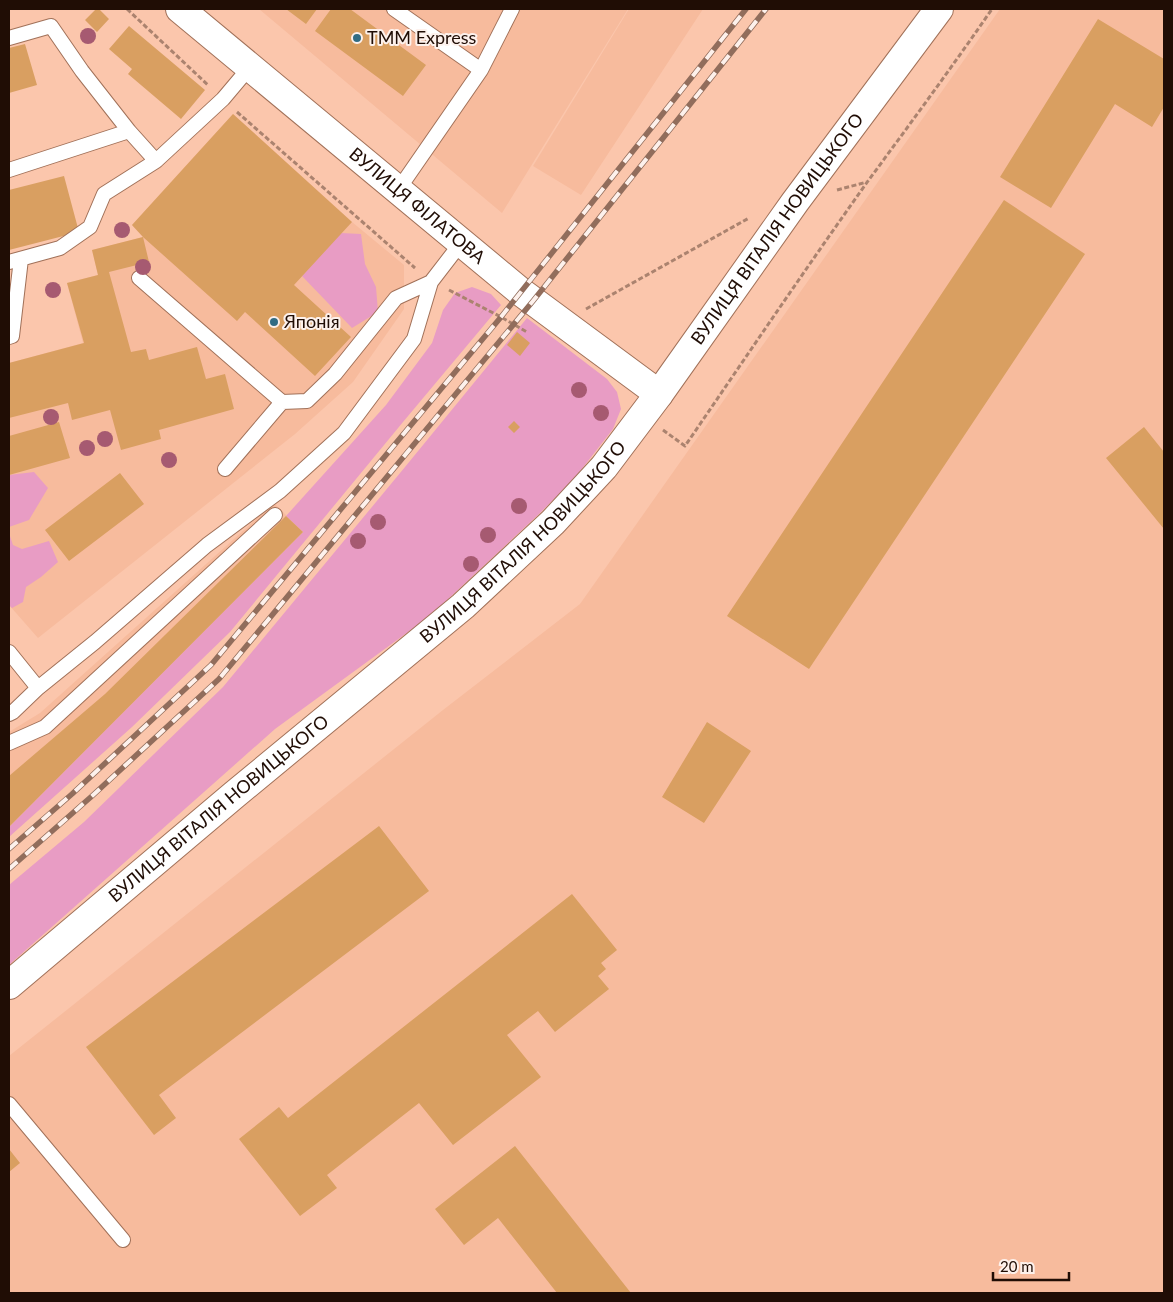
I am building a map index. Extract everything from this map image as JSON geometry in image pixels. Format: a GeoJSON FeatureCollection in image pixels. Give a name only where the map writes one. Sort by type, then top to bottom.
{"type":"FeatureCollection","features":[{"type":"Feature","properties":{"kind":"street","name":"ВУЛИЦЯ ФІЛАТОВА"},"geometry":{"type":"LineString","coordinates":[[180,9],[521,292],[659,394]]}},
{"type":"Feature","properties":{"kind":"street","name":"ВУЛИЦЯ ВІТАЛІЯ НОВИЦЬКОГО"},"geometry":{"type":"LineString","coordinates":[[9,985],[463,606],[553,522],[604,467],[659,394],[795,202],[939,9]]}},
{"type":"Feature","properties":{"kind":"lane"},"geometry":{"type":"LineString","coordinates":[[394,9],[481,70]]}},
{"type":"Feature","properties":{"kind":"lane"},"geometry":{"type":"LineString","coordinates":[[398,190],[481,70],[512,9]]}},
{"type":"Feature","properties":{"kind":"lane"},"geometry":{"type":"LineString","coordinates":[[9,38],[51,26],[82,71],[129,131],[156,161]]}},
{"type":"Feature","properties":{"kind":"lane"},"geometry":{"type":"LineString","coordinates":[[9,337],[12,336],[15,260],[60,248],[90,227],[104,194],[156,161],[223,99],[250,66]]}},
{"type":"Feature","properties":{"kind":"lane"},"geometry":{"type":"LineString","coordinates":[[9,170],[129,131]]}},
{"type":"Feature","properties":{"kind":"lane"},"geometry":{"type":"LineString","coordinates":[[9,714],[207,545],[280,491],[344,433],[414,339],[431,282],[461,243]]}},
{"type":"Feature","properties":{"kind":"lane"},"geometry":{"type":"LineString","coordinates":[[138,278],[282,402],[307,401],[335,374],[396,298],[431,282]]}},
{"type":"Feature","properties":{"kind":"lane"},"geometry":{"type":"LineString","coordinates":[[224,470],[282,402]]}},
{"type":"Feature","properties":{"kind":"lane"},"geometry":{"type":"LineString","coordinates":[[9,743],[45,728],[274,515]]}},
{"type":"Feature","properties":{"kind":"lane"},"geometry":{"type":"LineString","coordinates":[[9,652],[38,688]]}},
{"type":"Feature","properties":{"kind":"lane"},"geometry":{"type":"LineString","coordinates":[[9,1104],[123,1240]]}},
{"type":"Feature","properties":{"kind":"path"},"geometry":{"type":"LineString","coordinates":[[127,9],[223,99],[431,282],[529,333]]}},
{"type":"Feature","properties":{"kind":"path"},"geometry":{"type":"LineString","coordinates":[[662,429],[685,446],[812,262],[992,9]]}},
{"type":"Feature","properties":{"kind":"path"},"geometry":{"type":"LineString","coordinates":[[581,312],[752,216]]}},
{"type":"Feature","properties":{"kind":"shaded area"},"geometry":{"type":"Polygon","coordinates":[[[259,9],[628,9],[502,213],[259,9]]]}},
{"type":"Feature","properties":{"kind":"shaded area"},"geometry":{"type":"Polygon","coordinates":[[[629,9],[703,9],[581,195],[533,166],[629,9]]]}},
{"type":"Feature","properties":{"kind":"shaded area"},"geometry":{"type":"Polygon","coordinates":[[[1000,9],[1164,9],[1164,1293],[9,1293],[9,1056],[443,710],[580,604],[1000,9]]]}},
{"type":"Feature","properties":{"kind":"shaded area"},"geometry":{"type":"Polygon","coordinates":[[[233,114],[352,222],[404,265],[404,309],[353,382],[295,434],[38,638],[9,605],[9,363],[83,343],[67,283],[98,275],[92,250],[143,237],[132,225],[233,114]]]}},
{"type":"Feature","properties":{"kind":"shaded area"},"geometry":{"type":"Polygon","coordinates":[[[341,233],[361,234],[365,264],[376,287],[378,312],[352,328],[302,276],[341,233]]]}},
{"type":"Feature","properties":{"kind":"shaded area"},"geometry":{"type":"Polygon","coordinates":[[[472,287],[491,294],[501,305],[230,632],[132,727],[9,837],[9,827],[303,532],[286,516],[386,405],[432,343],[443,310],[455,293],[472,287]]]}},
{"type":"Feature","properties":{"kind":"shaded area"},"geometry":{"type":"Polygon","coordinates":[[[527,318],[607,379],[617,392],[621,409],[613,429],[574,479],[430,616],[275,729],[9,965],[9,885],[84,822],[223,687],[527,318]]]}},
{"type":"Feature","properties":{"kind":"shaded area"},"geometry":{"type":"Polygon","coordinates":[[[34,472],[48,488],[29,520],[9,527],[9,475],[34,472]]]}},
{"type":"Feature","properties":{"kind":"shaded area"},"geometry":{"type":"Polygon","coordinates":[[[274,503],[303,532],[9,827],[9,732],[40,713],[274,503]]]}},
{"type":"Feature","properties":{"kind":"shaded area"},"geometry":{"type":"Polygon","coordinates":[[[9,533],[13,545],[22,549],[49,541],[58,562],[26,587],[23,602],[12,608],[9,605],[9,533]]]}},
{"type":"Feature","properties":{"kind":"building"},"geometry":{"type":"Polygon","coordinates":[[[96,9],[99,9],[109,19],[97,32],[85,20],[96,9]]]}},
{"type":"Feature","properties":{"kind":"building"},"geometry":{"type":"Polygon","coordinates":[[[286,9],[317,9],[306,24],[286,9]]]}},
{"type":"Feature","properties":{"kind":"building"},"geometry":{"type":"Polygon","coordinates":[[[331,9],[350,9],[426,65],[403,96],[315,31],[331,9]]]}},
{"type":"Feature","properties":{"kind":"building"},"geometry":{"type":"Polygon","coordinates":[[[1098,19],[1164,59],[1164,107],[1152,127],[1115,104],[1051,208],[1000,177],[1098,19]]]}},
{"type":"Feature","properties":{"kind":"building"},"geometry":{"type":"Polygon","coordinates":[[[129,26],[205,90],[181,119],[128,74],[132,69],[109,49],[129,26]]]}},
{"type":"Feature","properties":{"kind":"building"},"geometry":{"type":"Polygon","coordinates":[[[25,44],[37,85],[9,93],[9,48],[25,44]]]}},
{"type":"Feature","properties":{"kind":"building"},"geometry":{"type":"Polygon","coordinates":[[[233,114],[352,222],[294,285],[351,337],[315,376],[245,312],[237,321],[132,225],[233,114]]]}},
{"type":"Feature","properties":{"kind":"building"},"geometry":{"type":"Polygon","coordinates":[[[64,176],[79,232],[9,250],[9,190],[64,176]]]}},
{"type":"Feature","properties":{"kind":"building"},"geometry":{"type":"Polygon","coordinates":[[[1004,200],[1085,254],[809,669],[727,616],[1004,200]]]}},
{"type":"Feature","properties":{"kind":"building"},"geometry":{"type":"Polygon","coordinates":[[[143,237],[149,262],[109,272],[131,352],[146,349],[149,360],[197,347],[206,379],[225,374],[234,409],[159,430],[161,439],[121,450],[110,410],[72,420],[68,403],[9,418],[9,363],[84,343],[67,283],[98,275],[92,250],[143,237]]]}},
{"type":"Feature","properties":{"kind":"building"},"geometry":{"type":"Polygon","coordinates":[[[517,332],[530,343],[520,356],[507,345],[517,332]]]}},
{"type":"Feature","properties":{"kind":"building"},"geometry":{"type":"Polygon","coordinates":[[[514,421],[520,427],[514,433],[508,427],[514,421]]]}},
{"type":"Feature","properties":{"kind":"building"},"geometry":{"type":"Polygon","coordinates":[[[59,422],[70,458],[9,475],[9,436],[59,422]]]}},
{"type":"Feature","properties":{"kind":"building"},"geometry":{"type":"Polygon","coordinates":[[[1144,427],[1164,452],[1164,529],[1106,458],[1144,427]]]}},
{"type":"Feature","properties":{"kind":"building"},"geometry":{"type":"Polygon","coordinates":[[[120,473],[144,504],[69,561],[45,530],[120,473]]]}},
{"type":"Feature","properties":{"kind":"building"},"geometry":{"type":"Polygon","coordinates":[[[286,516],[303,532],[9,827],[9,776],[105,694],[286,516]]]}},
{"type":"Feature","properties":{"kind":"building"},"geometry":{"type":"Polygon","coordinates":[[[707,722],[751,751],[704,823],[662,797],[707,722]]]}},
{"type":"Feature","properties":{"kind":"building"},"geometry":{"type":"Polygon","coordinates":[[[379,826],[429,891],[159,1095],[176,1118],[154,1135],[86,1047],[379,826]]]}},
{"type":"Feature","properties":{"kind":"building"},"geometry":{"type":"Polygon","coordinates":[[[572,894],[617,950],[601,963],[606,969],[598,976],[609,989],[555,1032],[538,1011],[507,1035],[541,1077],[453,1145],[419,1103],[327,1175],[337,1188],[300,1216],[239,1139],[279,1107],[288,1118],[572,894]]]}},
{"type":"Feature","properties":{"kind":"building"},"geometry":{"type":"Polygon","coordinates":[[[515,1146],[631,1293],[557,1293],[498,1218],[464,1245],[435,1209],[515,1146]]]}},
{"type":"Feature","properties":{"kind":"building"},"geometry":{"type":"Polygon","coordinates":[[[9,1149],[20,1163],[9,1172],[9,1149]]]}},
{"type":"Feature","properties":{"kind":"railway"},"geometry":{"type":"LineString","coordinates":[[9,849],[72,794],[211,665],[501,317],[746,9]]}},
{"type":"Feature","properties":{"kind":"railway"},"geometry":{"type":"LineString","coordinates":[[9,869],[92,796],[219,679],[533,301],[766,9]]}},
{"type":"Feature","properties":{"kind":"place","name":"TMM Express"},"geometry":{"type":"Point","coordinates":[357,38]}},
{"type":"Feature","properties":{"kind":"place","name":"Японія"},"geometry":{"type":"Point","coordinates":[274,322]}}]}
